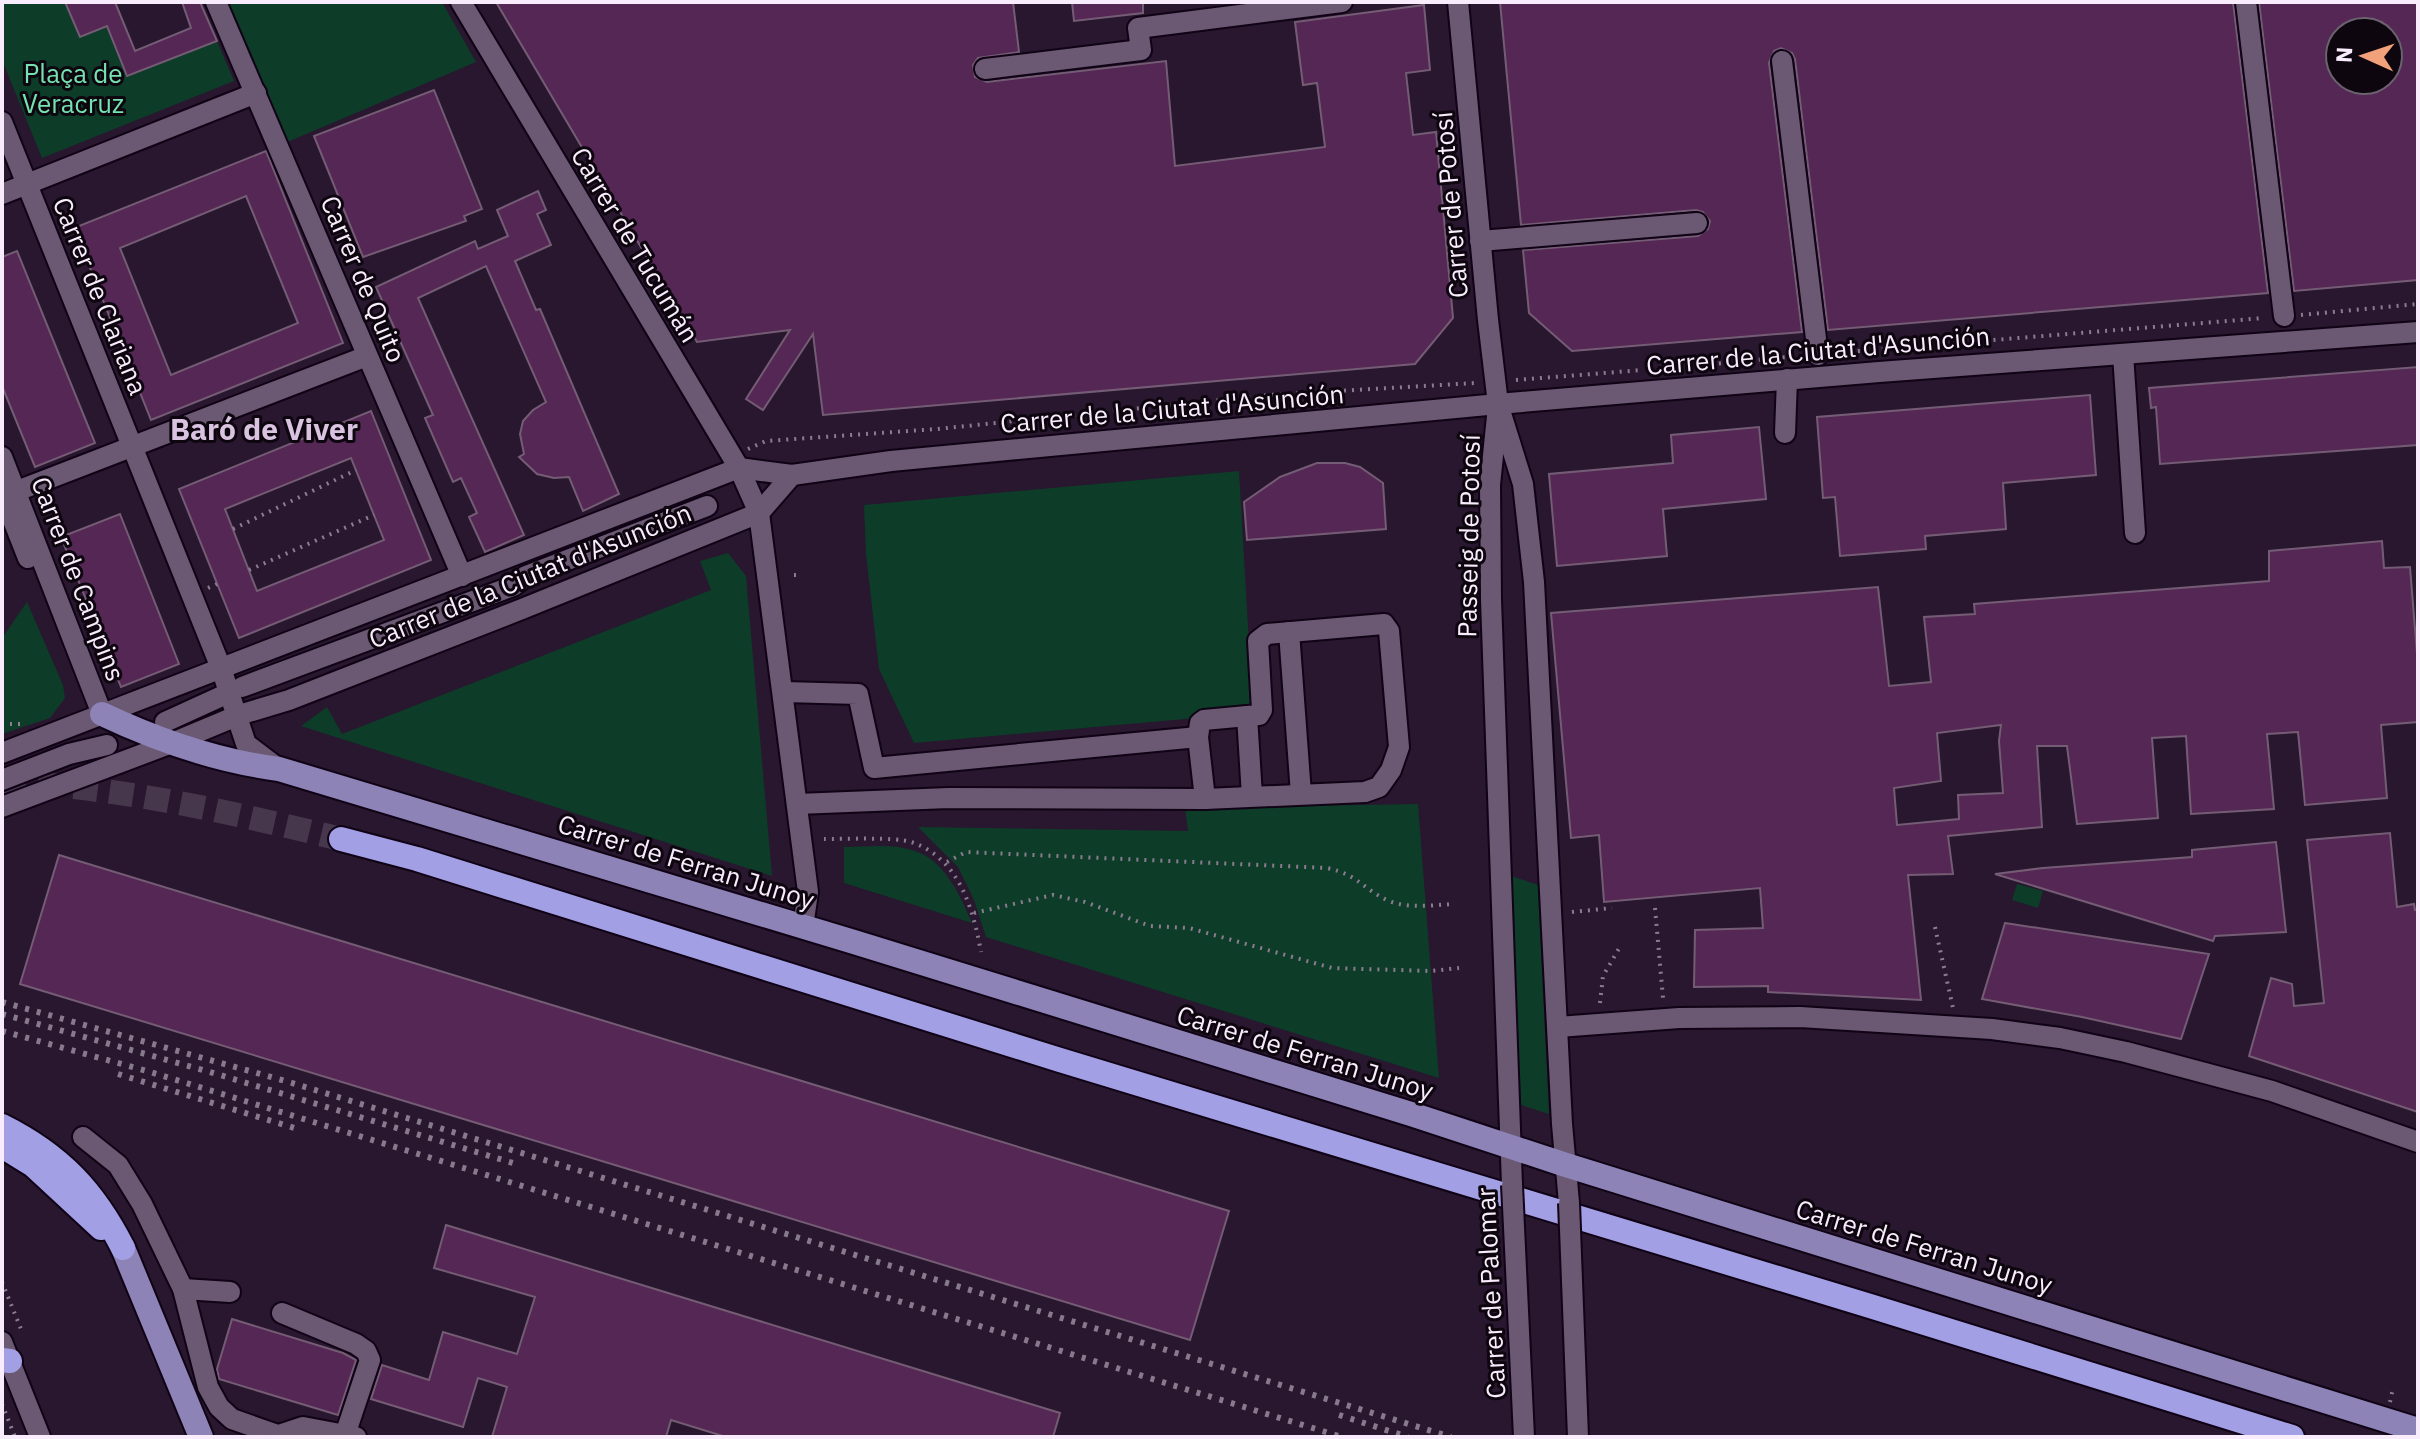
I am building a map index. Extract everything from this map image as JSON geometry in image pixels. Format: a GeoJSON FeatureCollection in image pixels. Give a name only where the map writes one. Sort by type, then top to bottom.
{"type":"FeatureCollection","features":[{"type":"Feature","properties":{"kind":"highway"},"geometry":{"type":"LineString","coordinates":[[341,839],[431,864],[2292,1437]]}},
{"type":"Feature","properties":{"kind":"highway"},"geometry":{"type":"LineString","coordinates":[[2,1126],[55,1159],[93,1196],[123,1248]]}},
{"type":"Feature","properties":{"kind":"highway"},"geometry":{"type":"LineString","coordinates":[[2,1146],[33,1165],[123,1248]]}},
{"type":"Feature","properties":{"kind":"main road","name":"Carrer de Ferran Junoy"},"geometry":{"type":"LineString","coordinates":[[102,714],[171,728],[257,766],[279,769],[803,927],[2418,1430]]}},
{"type":"Feature","properties":{"kind":"main road"},"geometry":{"type":"LineString","coordinates":[[123,1248],[201,1437]]}},
{"type":"Feature","properties":{"kind":"street","name":"Carrer de Quito"},"geometry":{"type":"LineString","coordinates":[[216,2],[462,576]]}},
{"type":"Feature","properties":{"kind":"street","name":"Carrer de Tucumán"},"geometry":{"type":"LineString","coordinates":[[461,2],[739,468],[759,513],[808,892],[803,927]]}},
{"type":"Feature","properties":{"kind":"street"},"geometry":{"type":"LineString","coordinates":[[985,69],[1141,50],[1138,28],[1342,2]]}},
{"type":"Feature","properties":{"kind":"street","name":"Carrer de Potosí"},"geometry":{"type":"LineString","coordinates":[[1458,2],[1498,404]]}},
{"type":"Feature","properties":{"kind":"street"},"geometry":{"type":"LineString","coordinates":[[2246,2],[2284,316]]}},
{"type":"Feature","properties":{"kind":"street"},"geometry":{"type":"LineString","coordinates":[[1782,61],[1818,355]]}},
{"type":"Feature","properties":{"kind":"street"},"geometry":{"type":"LineString","coordinates":[[2,194],[256,93]]}},
{"type":"Feature","properties":{"kind":"street","name":"Carrer de Clariana"},"geometry":{"type":"LineString","coordinates":[[2,122],[221,668],[239,715],[246,744],[279,769]]}},
{"type":"Feature","properties":{"kind":"street"},"geometry":{"type":"LineString","coordinates":[[1480,241],[1697,223]]}},
{"type":"Feature","properties":{"kind":"street","name":"Carrer de la Ciutat d'Asunción"},"geometry":{"type":"LineString","coordinates":[[171,728],[239,715],[289,700],[759,513],[792,475],[850,465],[1498,404],[2418,332]]}},
{"type":"Feature","properties":{"kind":"street"},"geometry":{"type":"LineString","coordinates":[[2123,354],[2135,533]]}},
{"type":"Feature","properties":{"kind":"street"},"geometry":{"type":"LineString","coordinates":[[9,492],[133,448],[367,356]]}},
{"type":"Feature","properties":{"kind":"street"},"geometry":{"type":"LineString","coordinates":[[1785,433],[1787,379]]}},
{"type":"Feature","properties":{"kind":"street","name":"Passeig de Potosí"},"geometry":{"type":"LineString","coordinates":[[1498,404],[1523,484],[1534,582],[1566,1165]]}},
{"type":"Feature","properties":{"kind":"street","name":"Passeig de Potosí"},"geometry":{"type":"LineString","coordinates":[[1498,404],[1490,485],[1491,600],[1512,1146]]}},
{"type":"Feature","properties":{"kind":"street","name":"Carrer de Campins"},"geometry":{"type":"LineString","coordinates":[[2,457],[9,492],[87,705],[102,714]]}},
{"type":"Feature","properties":{"kind":"street"},"geometry":{"type":"LineString","coordinates":[[739,468],[792,475]]}},
{"type":"Feature","properties":{"kind":"street","name":"Carrer de la Ciutat d'Asunción"},"geometry":{"type":"LineString","coordinates":[[2,753],[739,468]]}},
{"type":"Feature","properties":{"kind":"street","name":"Carrer de la Ciutat d'Asunción"},"geometry":{"type":"LineString","coordinates":[[242,687],[513,586],[526,576],[707,506]]}},
{"type":"Feature","properties":{"kind":"street"},"geometry":{"type":"LineString","coordinates":[[797,804],[949,798],[1205,799],[1349,794],[1379,787],[1391,770],[1399,747],[1389,631],[1384,624],[1267,634],[1258,641],[1262,710],[1259,715],[1204,720],[1198,728],[1205,799]]}},
{"type":"Feature","properties":{"kind":"street"},"geometry":{"type":"LineString","coordinates":[[1289,632],[1301,794]]}},
{"type":"Feature","properties":{"kind":"street"},"geometry":{"type":"LineString","coordinates":[[784,692],[858,694],[874,768],[1198,737]]}},
{"type":"Feature","properties":{"kind":"street","name":"Carrer de la Ciutat d'Asunción"},"geometry":{"type":"LineString","coordinates":[[2,807],[171,728],[222,696]]}},
{"type":"Feature","properties":{"kind":"street"},"geometry":{"type":"LineString","coordinates":[[1247,716],[1252,796]]}},
{"type":"Feature","properties":{"kind":"street"},"geometry":{"type":"LineString","coordinates":[[2,780],[69,754],[107,745]]}},
{"type":"Feature","properties":{"kind":"street"},"geometry":{"type":"LineString","coordinates":[[1558,1027],[1679,1018],[1800,1017],[1992,1029],[2060,1038],[2126,1052],[2272,1091],[2418,1142]]}},
{"type":"Feature","properties":{"kind":"street"},"geometry":{"type":"LineString","coordinates":[[83,1137],[118,1165],[142,1204],[183,1289],[208,1387],[219,1407],[232,1419],[281,1436],[303,1427],[351,1436],[370,1360],[366,1351],[282,1313]]}},
{"type":"Feature","properties":{"kind":"street","name":"Carrer de Palomar"},"geometry":{"type":"LineString","coordinates":[[1512,1146],[1524,1437]]}},
{"type":"Feature","properties":{"kind":"street"},"geometry":{"type":"LineString","coordinates":[[1566,1165],[1578,1437]]}},
{"type":"Feature","properties":{"kind":"street"},"geometry":{"type":"LineString","coordinates":[[183,1289],[230,1292]]}},
{"type":"Feature","properties":{"kind":"street"},"geometry":{"type":"LineString","coordinates":[[5,1354],[40,1437]]}},
{"type":"Feature","properties":{"kind":"path","name":"Carrer de la Ciutat d'Asunción"},"geometry":{"type":"LineString","coordinates":[[1698,365],[2418,304]]}},
{"type":"Feature","properties":{"kind":"path","name":"Carrer de la Ciutat d'Asunción"},"geometry":{"type":"LineString","coordinates":[[1564,376],[1654,369]]}},
{"type":"Feature","properties":{"kind":"path","name":"Carrer de la Ciutat d'Asunción"},"geometry":{"type":"LineString","coordinates":[[766,441],[937,429],[1269,395],[1405,387]]}},
{"type":"Feature","properties":{"kind":"path"},"geometry":{"type":"LineString","coordinates":[[233,529],[356,470]]}},
{"type":"Feature","properties":{"kind":"path"},"geometry":{"type":"LineString","coordinates":[[249,570],[374,515]]}},
{"type":"Feature","properties":{"kind":"path"},"geometry":{"type":"LineString","coordinates":[[824,839],[910,841],[947,862],[974,913],[981,952]]}},
{"type":"Feature","properties":{"kind":"path"},"geometry":{"type":"LineString","coordinates":[[947,862],[966,852],[1327,868],[1348,872],[1390,901],[1413,906],[1454,904]]}},
{"type":"Feature","properties":{"kind":"path"},"geometry":{"type":"LineString","coordinates":[[974,913],[1053,895],[1085,902],[1150,926],[1189,928],[1332,968],[1431,971],[1459,968]]}},
{"type":"Feature","properties":{"kind":"path"},"geometry":{"type":"LineString","coordinates":[[1569,913],[1612,908]]}},
{"type":"Feature","properties":{"kind":"path"},"geometry":{"type":"LineString","coordinates":[[1655,908],[1663,998]]}},
{"type":"Feature","properties":{"kind":"path"},"geometry":{"type":"LineString","coordinates":[[1935,927],[1954,1014]]}},
{"type":"Feature","properties":{"kind":"path"},"geometry":{"type":"LineString","coordinates":[[1600,1003],[1603,976],[1621,945]]}},
{"type":"Feature","properties":{"kind":"path"},"geometry":{"type":"LineString","coordinates":[[2389,1404],[2393,1388]]}},
{"type":"Feature","properties":{"kind":"path"},"geometry":{"type":"LineString","coordinates":[[2,1404],[15,1437]]}},
{"type":"Feature","properties":{"kind":"green space","name":"Plaça de Veracruz"},"geometry":{"type":"Polygon","coordinates":[[[2,2],[65,2],[107,26],[127,76],[217,41],[234,81],[42,158],[2,60],[2,2]]]}},
{"type":"Feature","properties":{"kind":"green space"},"geometry":{"type":"Polygon","coordinates":[[[222,2],[442,2],[476,62],[285,143],[222,2]]]}},
{"type":"Feature","properties":{"kind":"green space"},"geometry":{"type":"Polygon","coordinates":[[[1239,471],[1253,713],[914,743],[879,669],[866,554],[864,505],[1239,471]]]}},
{"type":"Feature","properties":{"kind":"green space"},"geometry":{"type":"Polygon","coordinates":[[[728,553],[746,576],[772,876],[301,726],[327,707],[342,734],[711,590],[700,561],[728,553]]]}},
{"type":"Feature","properties":{"kind":"green space"},"geometry":{"type":"Polygon","coordinates":[[[27,602],[63,685],[65,698],[50,718],[2,734],[2,638],[27,602]]]}},
{"type":"Feature","properties":{"kind":"green space"},"geometry":{"type":"Polygon","coordinates":[[[1418,804],[1439,1078],[986,937],[974,900],[958,867],[918,827],[1188,831],[1185,808],[1418,804]]]}},
{"type":"Feature","properties":{"kind":"green space"},"geometry":{"type":"Polygon","coordinates":[[[844,847],[908,849],[931,859],[948,877],[972,923],[844,883],[844,847]]]}},
{"type":"Feature","properties":{"kind":"green space"},"geometry":{"type":"Polygon","coordinates":[[[1511,876],[1538,885],[1549,1114],[1521,1105],[1511,876]]]}},
{"type":"Feature","properties":{"kind":"green space"},"geometry":{"type":"Polygon","coordinates":[[[2017,884],[2043,891],[2038,908],[2012,900],[2017,884]]]}},
{"type":"Feature","properties":{"kind":"building"},"geometry":{"type":"Polygon","coordinates":[[[65,2],[115,2],[135,51],[191,28],[182,2],[200,2],[217,41],[127,76],[107,26],[80,37],[65,2]]]}},
{"type":"Feature","properties":{"kind":"building"},"geometry":{"type":"Polygon","coordinates":[[[496,2],[1013,2],[1019,52],[978,58],[973,65],[975,77],[987,82],[1166,61],[1175,166],[1325,147],[1317,83],[1303,85],[1295,22],[1424,5],[1430,70],[1406,73],[1413,135],[1436,132],[1453,318],[1415,364],[823,415],[813,334],[763,410],[746,399],[790,330],[697,342],[496,2]]]}},
{"type":"Feature","properties":{"kind":"building"},"geometry":{"type":"Polygon","coordinates":[[[1072,2],[1143,2],[1143,13],[1074,21],[1072,2]]]}},
{"type":"Feature","properties":{"kind":"building"},"geometry":{"type":"Polygon","coordinates":[[[1500,2],[2233,2],[2268,293],[1828,330],[1795,59],[1792,53],[1781,48],[1774,51],[1769,63],[1802,332],[1572,351],[1529,313],[1523,250],[1698,236],[1708,229],[1710,221],[1703,212],[1696,210],[1521,225],[1500,2]]]}},
{"type":"Feature","properties":{"kind":"building"},"geometry":{"type":"Polygon","coordinates":[[[2259,2],[2418,2],[2418,280],[2294,291],[2259,2]]]}},
{"type":"Feature","properties":{"kind":"building"},"geometry":{"type":"Polygon","coordinates":[[[434,90],[482,209],[464,216],[466,221],[363,257],[314,136],[434,90]]]}},
{"type":"Feature","properties":{"kind":"building"},"geometry":{"type":"Polygon","coordinates":[[[266,151],[343,343],[151,420],[74,228],[266,151]],[[246,196],[120,248],[171,375],[298,323],[246,196]]]}},
{"type":"Feature","properties":{"kind":"building"},"geometry":{"type":"Polygon","coordinates":[[[538,191],[546,210],[537,214],[551,245],[515,261],[536,310],[540,309],[619,494],[583,511],[569,477],[537,474],[519,457],[524,454],[520,434],[523,421],[546,402],[486,266],[418,298],[524,535],[485,552],[469,517],[477,513],[461,478],[453,482],[425,418],[433,415],[376,287],[475,241],[478,249],[508,236],[497,210],[538,191]]]}},
{"type":"Feature","properties":{"kind":"building"},"geometry":{"type":"Polygon","coordinates":[[[17,251],[95,443],[35,467],[2,386],[2,257],[17,251]]]}},
{"type":"Feature","properties":{"kind":"building"},"geometry":{"type":"Polygon","coordinates":[[[2418,367],[2418,445],[2160,464],[2156,407],[2151,408],[2149,388],[2418,367]]]}},
{"type":"Feature","properties":{"kind":"building"},"geometry":{"type":"Polygon","coordinates":[[[2090,395],[2096,475],[2003,483],[2006,529],[1925,536],[1926,549],[1840,556],[1835,497],[1823,498],[1817,417],[2090,395]]]}},
{"type":"Feature","properties":{"kind":"building"},"geometry":{"type":"Polygon","coordinates":[[[371,411],[431,560],[239,638],[179,489],[371,411]],[[351,458],[225,509],[257,591],[384,540],[351,458]]]}},
{"type":"Feature","properties":{"kind":"building"},"geometry":{"type":"Polygon","coordinates":[[[1759,427],[1766,499],[1663,509],[1667,556],[1557,566],[1549,474],[1673,463],[1671,435],[1759,427]]]}},
{"type":"Feature","properties":{"kind":"building"},"geometry":{"type":"Polygon","coordinates":[[[1317,463],[1345,463],[1360,467],[1383,483],[1386,529],[1247,540],[1244,502],[1280,477],[1317,463]]]}},
{"type":"Feature","properties":{"kind":"building"},"geometry":{"type":"Polygon","coordinates":[[[120,514],[179,664],[121,687],[61,537],[120,514]]]}},
{"type":"Feature","properties":{"kind":"building"},"geometry":{"type":"Polygon","coordinates":[[[2382,541],[2384,568],[2410,567],[2418,666],[2418,722],[2381,725],[2387,798],[2305,805],[2298,732],[2267,734],[2274,809],[2191,814],[2186,736],[2152,738],[2158,818],[2077,824],[2067,746],[2037,746],[2042,827],[1948,836],[1953,874],[1908,875],[1921,1000],[1768,992],[1768,986],[1694,987],[1695,930],[1763,928],[1760,888],[1604,902],[1599,835],[1571,838],[1551,613],[1878,587],[1889,686],[1931,682],[1924,617],[1975,614],[1974,604],[2269,581],[2269,551],[2382,541]],[[2001,725],[1937,733],[1941,781],[1894,788],[1897,825],[1959,819],[1958,795],[2003,793],[1999,741],[2001,725]]]}},
{"type":"Feature","properties":{"kind":"building"},"geometry":{"type":"Polygon","coordinates":[[[2390,833],[2397,907],[2414,904],[2415,910],[2418,909],[2418,1112],[2249,1056],[2271,978],[2292,984],[2294,1006],[2324,1003],[2307,840],[2390,833]]]}},
{"type":"Feature","properties":{"kind":"building"},"geometry":{"type":"Polygon","coordinates":[[[2276,842],[2286,932],[2215,936],[2213,941],[1995,874],[2192,857],[2192,850],[2276,842]]]}},
{"type":"Feature","properties":{"kind":"building"},"geometry":{"type":"Polygon","coordinates":[[[59,855],[1229,1211],[1190,1340],[20,984],[59,855]]]}},
{"type":"Feature","properties":{"kind":"building"},"geometry":{"type":"Polygon","coordinates":[[[2005,923],[2209,954],[2181,1039],[1982,999],[2005,923]]]}},
{"type":"Feature","properties":{"kind":"building"},"geometry":{"type":"Polygon","coordinates":[[[446,1225],[1060,1413],[1053,1437],[726,1437],[671,1420],[666,1437],[492,1437],[507,1387],[478,1378],[463,1427],[371,1399],[382,1365],[429,1380],[443,1332],[517,1354],[535,1297],[434,1268],[446,1225]]]}},
{"type":"Feature","properties":{"kind":"building"},"geometry":{"type":"Polygon","coordinates":[[[232,1319],[343,1353],[356,1360],[338,1415],[219,1379],[217,1369],[232,1319]]]}},
{"type":"Feature","properties":{"kind":"tunnel"},"geometry":{"type":"LineString","coordinates":[[2,782],[131,795],[215,810],[341,839]]}},
{"type":"Feature","properties":{"kind":"railway"},"geometry":{"type":"LineString","coordinates":[[2,1002],[289,1082],[1451,1437]]}},
{"type":"Feature","properties":{"kind":"railway"},"geometry":{"type":"LineString","coordinates":[[2,1014],[210,1072],[513,1163]]}},
{"type":"Feature","properties":{"kind":"railway"},"geometry":{"type":"LineString","coordinates":[[2,1031],[147,1071],[1342,1437]]}},
{"type":"Feature","properties":{"kind":"railway"},"geometry":{"type":"LineString","coordinates":[[118,1074],[301,1130]]}},
{"type":"Feature","properties":{"kind":"railway"},"geometry":{"type":"LineString","coordinates":[[1339,1415],[1408,1437]]}},
{"type":"Feature","properties":{"kind":"district","name":"Baró de Viver"},"geometry":{"type":"Point","coordinates":[264,430]}}]}
